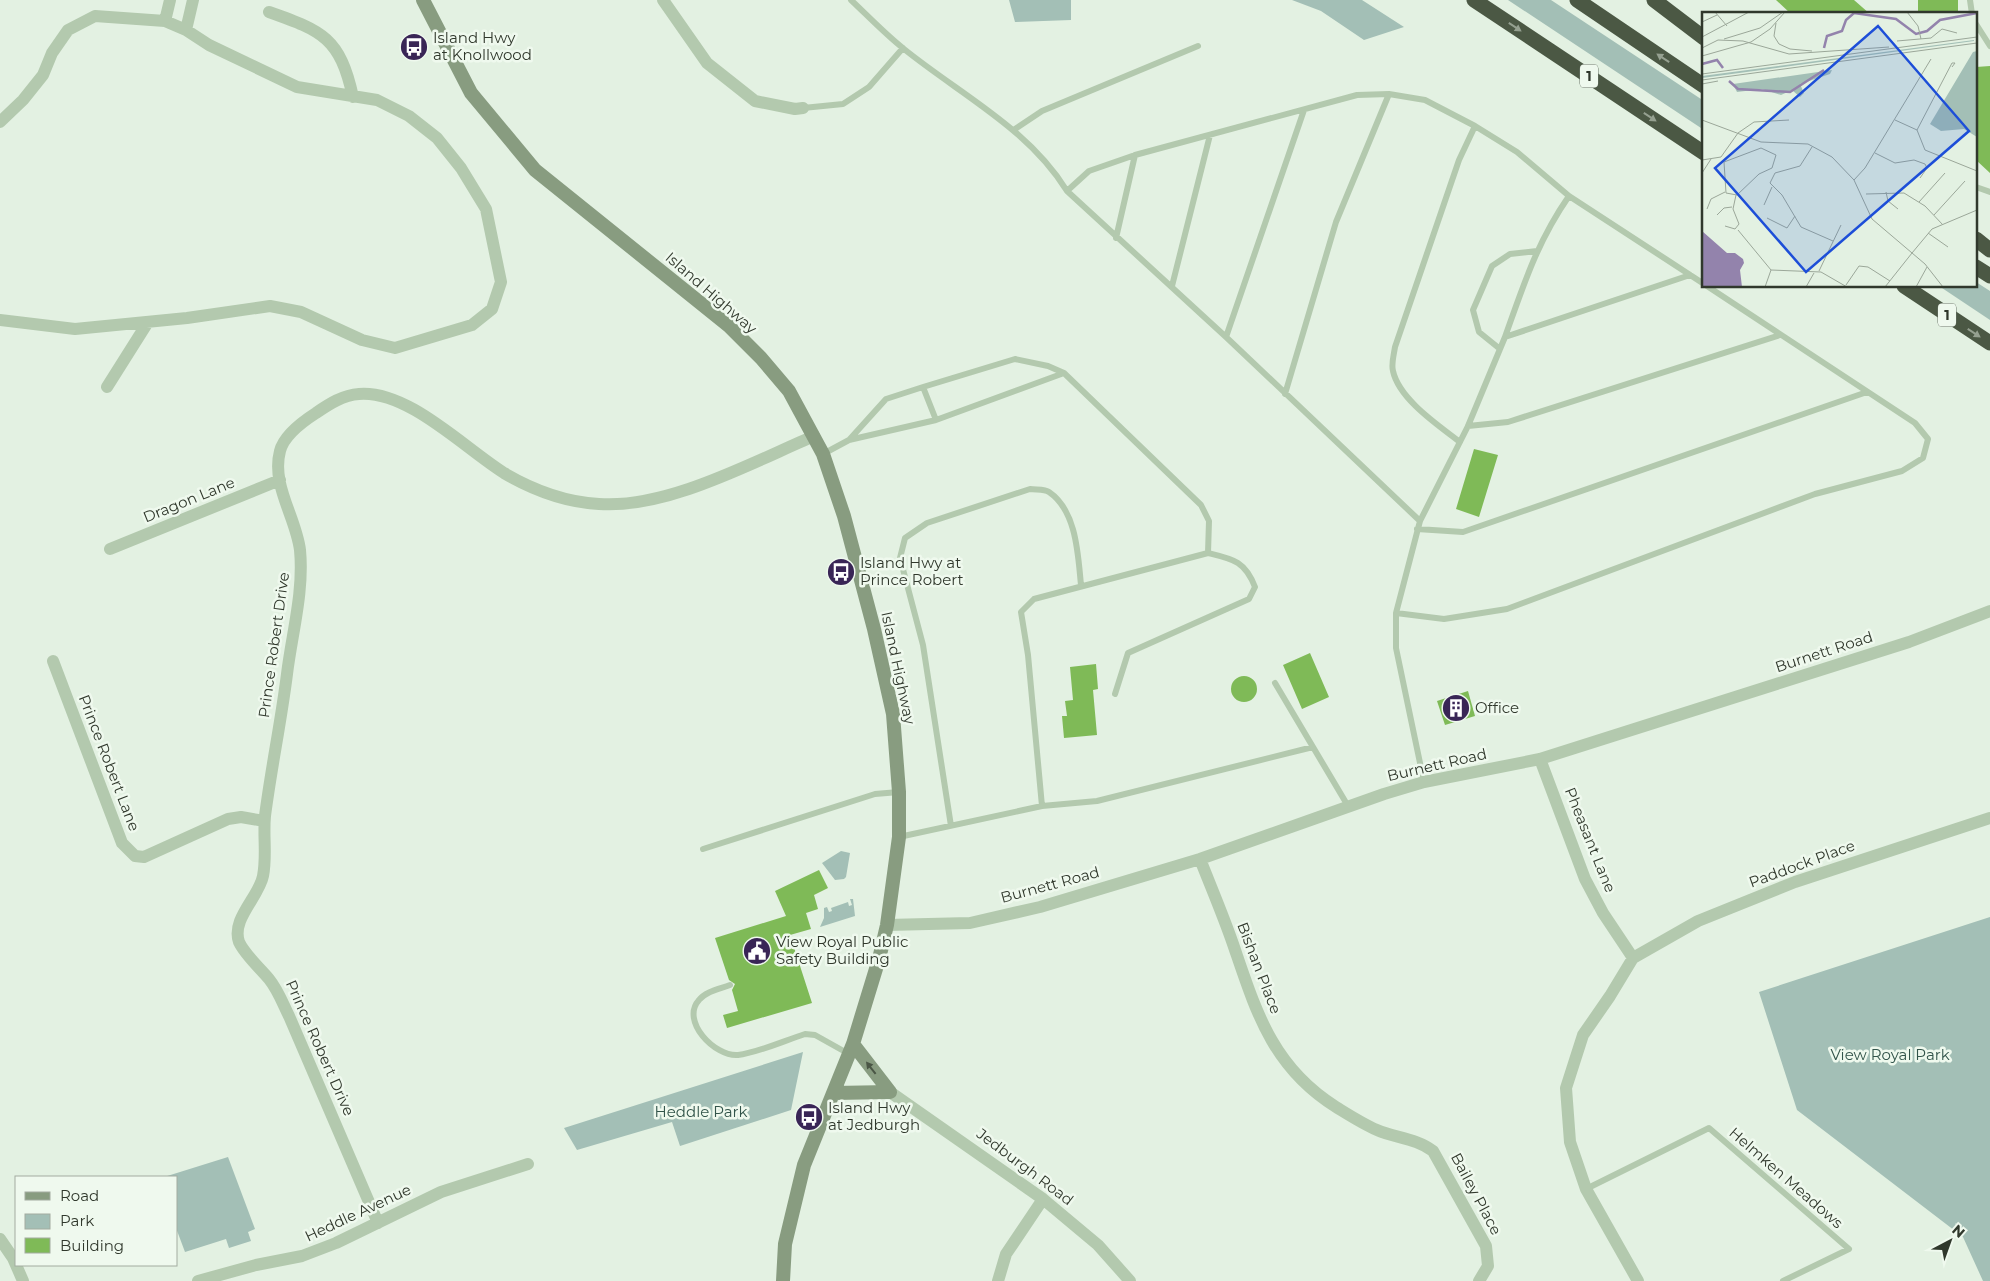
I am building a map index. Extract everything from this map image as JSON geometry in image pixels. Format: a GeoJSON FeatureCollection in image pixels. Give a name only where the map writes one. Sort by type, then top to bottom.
{"type":"FeatureCollection","features":[{"type":"Feature","properties":{"kind":"highway","name":"1"},"geometry":{"type":"LineString","coordinates":[[1474,0],[1702,152]]}},
{"type":"Feature","properties":{"kind":"highway"},"geometry":{"type":"LineString","coordinates":[[1577,0],[1702,85]]}},
{"type":"Feature","properties":{"kind":"highway"},"geometry":{"type":"LineString","coordinates":[[1654,0],[1702,36]]}},
{"type":"Feature","properties":{"kind":"highway"},"geometry":{"type":"LineString","coordinates":[[1978,241],[1990,250]]}},
{"type":"Feature","properties":{"kind":"highway"},"geometry":{"type":"LineString","coordinates":[[1978,268],[1990,276]]}},
{"type":"Feature","properties":{"kind":"highway","name":"1"},"geometry":{"type":"LineString","coordinates":[[1907,288],[1990,343]]}},
{"type":"Feature","properties":{"kind":"main road","name":"Island Highway"},"geometry":{"type":"LineString","coordinates":[[423,0],[471,94],[535,170],[729,326],[761,358],[788,391],[823,454],[844,516],[874,628],[893,714],[899,837],[887,925],[871,989],[851,1049],[804,1165],[792,1204],[784,1244],[783,1281]]}},
{"type":"Feature","properties":{"kind":"main road"},"geometry":{"type":"LineString","coordinates":[[851,1049],[890,1092]]}},
{"type":"Feature","properties":{"kind":"main road"},"geometry":{"type":"LineString","coordinates":[[834,1093],[890,1092]]}},
{"type":"Feature","properties":{"kind":"street"},"geometry":{"type":"LineString","coordinates":[[165,21],[170,0]]}},
{"type":"Feature","properties":{"kind":"street"},"geometry":{"type":"LineString","coordinates":[[186,30],[193,0]]}},
{"type":"Feature","properties":{"kind":"street"},"geometry":{"type":"LineString","coordinates":[[663,0],[707,63],[748,96],[755,101],[795,109],[803,108]]}},
{"type":"Feature","properties":{"kind":"street"},"geometry":{"type":"LineString","coordinates":[[269,12],[311,27],[333,46],[347,70],[353,97]]}},
{"type":"Feature","properties":{"kind":"street"},"geometry":{"type":"LineString","coordinates":[[0,122],[24,100],[43,75],[52,53],[68,30],[95,16],[165,21],[186,30],[209,46],[297,87],[377,100],[409,116],[437,138],[461,168],[486,209],[501,282],[492,309],[472,325],[395,348],[362,340],[302,312],[270,306],[148,322],[75,329],[0,320]]}},
{"type":"Feature","properties":{"kind":"street"},"geometry":{"type":"LineString","coordinates":[[107,387],[148,322]]}},
{"type":"Feature","properties":{"kind":"street","name":"Prince Robert Drive"},"geometry":{"type":"LineString","coordinates":[[378,1223],[289,1016],[272,983],[239,942],[238,929],[263,878],[264,820],[291,642],[300,597],[299,545],[280,480],[278,464],[280,450],[294,430],[333,402],[347,396],[362,393],[383,397],[408,406],[504,473],[531,488],[568,500],[601,504],[628,503],[665,496],[721,476],[814,436]]}},
{"type":"Feature","properties":{"kind":"street","name":"Dragon Lane"},"geometry":{"type":"LineString","coordinates":[[110,549],[280,480]]}},
{"type":"Feature","properties":{"kind":"street","name":"Burnett Road"},"geometry":{"type":"LineString","coordinates":[[887,925],[970,923],[1040,907],[1200,859],[1348,806],[1424,782],[1540,759],[1909,642],[1990,611]]}},
{"type":"Feature","properties":{"kind":"street","name":"Prince Robert Lane"},"geometry":{"type":"LineString","coordinates":[[53,661],[122,843],[135,856],[144,858],[228,819],[241,817],[264,820]]}},
{"type":"Feature","properties":{"kind":"street","name":"Pheasant Lane"},"geometry":{"type":"LineString","coordinates":[[1540,759],[1585,879],[1603,913],[1633,958]]}},
{"type":"Feature","properties":{"kind":"street","name":"Paddock Place"},"geometry":{"type":"LineString","coordinates":[[1633,958],[1698,921],[1794,882],[1990,818]]}},
{"type":"Feature","properties":{"kind":"street","name":"Bishan Place"},"geometry":{"type":"LineString","coordinates":[[1200,859],[1233,943],[1250,999],[1277,1052],[1307,1085],[1336,1107],[1377,1130]]}},
{"type":"Feature","properties":{"kind":"street"},"geometry":{"type":"LineString","coordinates":[[1633,958],[1583,1035],[1566,1088],[1570,1142],[1586,1189],[1638,1281]]}},
{"type":"Feature","properties":{"kind":"street","name":"Jedburgh Road"},"geometry":{"type":"LineString","coordinates":[[890,1092],[1043,1199],[1098,1245],[1130,1281]]}},
{"type":"Feature","properties":{"kind":"street","name":"Bailey Place"},"geometry":{"type":"LineString","coordinates":[[1377,1130],[1424,1144],[1440,1159],[1486,1246],[1488,1266],[1479,1281]]}},
{"type":"Feature","properties":{"kind":"street","name":"Heddle Avenue"},"geometry":{"type":"LineString","coordinates":[[198,1281],[256,1265],[302,1256],[378,1223],[441,1192],[528,1164]]}},
{"type":"Feature","properties":{"kind":"street"},"geometry":{"type":"LineString","coordinates":[[998,1281],[1006,1254],[1043,1199]]}},
{"type":"Feature","properties":{"kind":"street"},"geometry":{"type":"LineString","coordinates":[[0,1239],[15,1263]]}},
{"type":"Feature","properties":{"kind":"street"},"geometry":{"type":"LineString","coordinates":[[16,1266],[23,1281]]}},
{"type":"Feature","properties":{"kind":"lane"},"geometry":{"type":"LineString","coordinates":[[851,0],[903,48],[1015,130],[1054,170],[1067,191],[1116,238],[1172,286],[1420,521]]}},
{"type":"Feature","properties":{"kind":"lane"},"geometry":{"type":"LineString","coordinates":[[1978,27],[1990,46]]}},
{"type":"Feature","properties":{"kind":"lane"},"geometry":{"type":"LineString","coordinates":[[1015,130],[1042,111],[1198,46]]}},
{"type":"Feature","properties":{"kind":"lane"},"geometry":{"type":"LineString","coordinates":[[803,108],[842,104],[869,87],[903,48]]}},
{"type":"Feature","properties":{"kind":"lane"},"geometry":{"type":"LineString","coordinates":[[1067,191],[1089,171],[1135,155],[1357,95],[1389,94],[1425,100],[1475,126],[1517,152],[1569,196],[1702,283]]}},
{"type":"Feature","properties":{"kind":"lane"},"geometry":{"type":"LineString","coordinates":[[1285,394],[1336,222],[1389,94]]}},
{"type":"Feature","properties":{"kind":"lane"},"geometry":{"type":"LineString","coordinates":[[1226,337],[1304,110]]}},
{"type":"Feature","properties":{"kind":"lane"},"geometry":{"type":"LineString","coordinates":[[1460,442],[1429,418],[1401,390],[1392,370],[1398,338],[1459,160],[1475,126]]}},
{"type":"Feature","properties":{"kind":"lane"},"geometry":{"type":"LineString","coordinates":[[1172,286],[1210,135]]}},
{"type":"Feature","properties":{"kind":"lane"},"geometry":{"type":"LineString","coordinates":[[1116,238],[1135,155]]}},
{"type":"Feature","properties":{"kind":"lane"},"geometry":{"type":"LineString","coordinates":[[1978,188],[1990,192]]}},
{"type":"Feature","properties":{"kind":"lane"},"geometry":{"type":"LineString","coordinates":[[1424,782],[1396,648],[1396,612],[1420,521],[1468,426],[1548,226],[1569,196]]}},
{"type":"Feature","properties":{"kind":"lane"},"geometry":{"type":"LineString","coordinates":[[1500,349],[1479,332],[1473,310],[1492,266],[1510,254],[1537,251]]}},
{"type":"Feature","properties":{"kind":"lane"},"geometry":{"type":"LineString","coordinates":[[1505,337],[1690,275]]}},
{"type":"Feature","properties":{"kind":"lane"},"geometry":{"type":"LineString","coordinates":[[1396,612],[1444,619],[1507,609],[1815,494],[1902,471],[1923,458],[1928,439],[1915,423],[1710,288]]}},
{"type":"Feature","properties":{"kind":"lane"},"geometry":{"type":"LineString","coordinates":[[1468,426],[1508,422],[1780,335]]}},
{"type":"Feature","properties":{"kind":"lane"},"geometry":{"type":"LineString","coordinates":[[849,440],[886,399],[1015,358],[1048,366],[1064,373],[1202,504],[1209,522],[1208,553]]}},
{"type":"Feature","properties":{"kind":"lane"},"geometry":{"type":"LineString","coordinates":[[823,454],[849,440],[936,420],[1064,373]]}},
{"type":"Feature","properties":{"kind":"lane"},"geometry":{"type":"LineString","coordinates":[[923,387],[936,420]]}},
{"type":"Feature","properties":{"kind":"lane"},"geometry":{"type":"LineString","coordinates":[[1417,529],[1463,532],[1866,392]]}},
{"type":"Feature","properties":{"kind":"lane"},"geometry":{"type":"LineString","coordinates":[[951,826],[923,645],[900,558],[905,538],[927,523],[1030,489],[1048,491],[1060,503],[1075,532],[1081,586]]}},
{"type":"Feature","properties":{"kind":"lane"},"geometry":{"type":"LineString","coordinates":[[1042,806],[1028,655],[1020,612],[1034,599],[1208,553],[1234,559],[1249,572],[1255,587],[1249,599],[1128,653],[1115,694]]}},
{"type":"Feature","properties":{"kind":"lane"},"geometry":{"type":"LineString","coordinates":[[1275,683],[1348,806]]}},
{"type":"Feature","properties":{"kind":"lane"},"geometry":{"type":"LineString","coordinates":[[899,837],[1042,806],[1097,800],[1313,746]]}},
{"type":"Feature","properties":{"kind":"lane"},"geometry":{"type":"LineString","coordinates":[[703,850],[875,794],[898,792]]}},
{"type":"Feature","properties":{"kind":"lane"},"geometry":{"type":"LineString","coordinates":[[730,985],[708,992],[699,998],[693,1008],[694,1019],[699,1032],[725,1053],[738,1055],[805,1034],[816,1035],[851,1049]]}},
{"type":"Feature","properties":{"kind":"lane","name":"Helmken Meadows"},"geometry":{"type":"LineString","coordinates":[[1586,1189],[1709,1128],[1849,1249],[1783,1281]]}},
{"type":"Feature","properties":{"kind":"green space"},"geometry":{"type":"Polygon","coordinates":[[[1009,0],[1071,0],[1071,20],[1015,22],[1009,0]]]}},
{"type":"Feature","properties":{"kind":"green space"},"geometry":{"type":"Polygon","coordinates":[[[1292,0],[1362,0],[1404,27],[1364,40],[1321,11],[1292,0]]]}},
{"type":"Feature","properties":{"kind":"green space"},"geometry":{"type":"Polygon","coordinates":[[[1508,0],[1551,0],[1702,100],[1702,129],[1508,0]]]}},
{"type":"Feature","properties":{"kind":"green space"},"geometry":{"type":"Polygon","coordinates":[[[1978,283],[1990,291],[1990,320],[1942,288],[1978,288],[1978,283]]]}},
{"type":"Feature","properties":{"kind":"green space"},"geometry":{"type":"Polygon","coordinates":[[[841,851],[850,853],[846,877],[835,880],[822,863],[841,851]]]}},
{"type":"Feature","properties":{"kind":"green space"},"geometry":{"type":"Polygon","coordinates":[[[850,899],[853,899],[855,916],[820,927],[824,918],[824,908],[827,907],[829,912],[832,911],[831,908],[848,902],[849,906],[852,905],[850,899]]]}},
{"type":"Feature","properties":{"kind":"green space","name":"View Royal Park"},"geometry":{"type":"Polygon","coordinates":[[[1990,917],[1990,1281],[1983,1281],[1963,1237],[1797,1110],[1759,992],[1990,917]]]}},
{"type":"Feature","properties":{"kind":"green space","name":"Heddle Park"},"geometry":{"type":"Polygon","coordinates":[[[803,1052],[791,1110],[680,1146],[672,1122],[577,1150],[564,1128],[803,1052]]]}},
{"type":"Feature","properties":{"kind":"green space"},"geometry":{"type":"Polygon","coordinates":[[[228,1157],[255,1229],[248,1232],[251,1241],[229,1248],[226,1239],[185,1252],[178,1233],[178,1176],[167,1176],[228,1157]]]}},
{"type":"Feature","properties":{"kind":"building"},"geometry":{"type":"Polygon","coordinates":[[[1776,0],[1854,0],[1868,12],[1789,12],[1776,0]]]}},
{"type":"Feature","properties":{"kind":"building"},"geometry":{"type":"Polygon","coordinates":[[[1918,0],[1958,0],[1958,12],[1918,12],[1918,0]]]}},
{"type":"Feature","properties":{"kind":"building"},"geometry":{"type":"Polygon","coordinates":[[[1990,66],[1990,173],[1978,162],[1978,67],[1990,66]]]}},
{"type":"Feature","properties":{"kind":"building"},"geometry":{"type":"Polygon","coordinates":[[[1474,449],[1498,455],[1479,517],[1456,509],[1474,449]]]}},
{"type":"Feature","properties":{"kind":"building"},"geometry":{"type":"Polygon","coordinates":[[[1310,653],[1329,697],[1302,709],[1283,665],[1310,653]]]}},
{"type":"Feature","properties":{"kind":"building"},"geometry":{"type":"Polygon","coordinates":[[[1096,664],[1098,689],[1093,690],[1097,735],[1064,738],[1062,716],[1067,716],[1065,701],[1073,700],[1070,667],[1096,664]]]}},
{"type":"Feature","properties":{"kind":"building"},"geometry":{"type":"Polygon","coordinates":[[[1244,676],[1253,680],[1257,689],[1253,698],[1244,702],[1235,698],[1231,689],[1235,680],[1244,676]]]}},
{"type":"Feature","properties":{"kind":"building","name":"Office"},"geometry":{"type":"Polygon","coordinates":[[[1468,691],[1475,716],[1445,725],[1437,701],[1468,691]]]}},
{"type":"Feature","properties":{"kind":"building","name":"View Royal Public Safety Building"},"geometry":{"type":"Polygon","coordinates":[[[819,870],[828,888],[814,895],[818,909],[806,913],[811,929],[790,935],[812,1003],[727,1028],[723,1015],[738,1011],[732,990],[735,984],[729,980],[715,938],[786,916],[775,891],[819,870]]]}},
{"type":"Feature","properties":{"kind":"place","name":"Island Hwy at Knollwood"},"geometry":{"type":"Point","coordinates":[414,47]}},
{"type":"Feature","properties":{"kind":"place","name":"Island Hwy at Prince Robert"},"geometry":{"type":"Point","coordinates":[841,572]}},
{"type":"Feature","properties":{"kind":"place","name":"Office"},"geometry":{"type":"Point","coordinates":[1456,708]}},
{"type":"Feature","properties":{"kind":"place","name":"View Royal Public Safety Building"},"geometry":{"type":"Point","coordinates":[757,951]}},
{"type":"Feature","properties":{"kind":"place","name":"Island Hwy at Jedburgh"},"geometry":{"type":"Point","coordinates":[809,1117]}}]}
